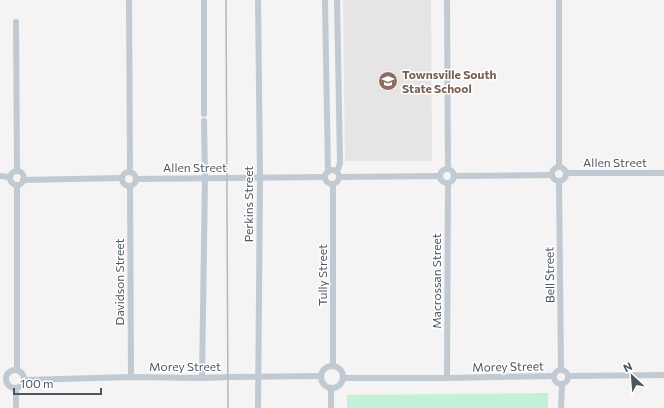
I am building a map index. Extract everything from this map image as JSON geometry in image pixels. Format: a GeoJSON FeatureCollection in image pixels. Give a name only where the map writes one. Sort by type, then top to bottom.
{"type":"FeatureCollection","features":[{"type":"Feature","properties":{"kind":"street"},"geometry":{"type":"LineString","coordinates":[[129,0],[130,172]]}},
{"type":"Feature","properties":{"kind":"street"},"geometry":{"type":"LineString","coordinates":[[204,0],[204,114]]}},
{"type":"Feature","properties":{"kind":"street","name":"Perkins Street"},"geometry":{"type":"LineString","coordinates":[[258,0],[260,178],[258,408]]}},
{"type":"Feature","properties":{"kind":"street"},"geometry":{"type":"LineString","coordinates":[[325,0],[326,174],[327,182],[330,184],[336,183],[339,180],[338,174],[340,163],[337,0]]}},
{"type":"Feature","properties":{"kind":"street"},"geometry":{"type":"LineString","coordinates":[[447,0],[448,169]]}},
{"type":"Feature","properties":{"kind":"street"},"geometry":{"type":"LineString","coordinates":[[559,0],[559,167]]}},
{"type":"Feature","properties":{"kind":"street"},"geometry":{"type":"LineString","coordinates":[[16,22],[17,170]]}},
{"type":"Feature","properties":{"kind":"street"},"geometry":{"type":"LineString","coordinates":[[202,378],[205,178],[204,121]]}},
{"type":"Feature","properties":{"kind":"street"},"geometry":{"type":"LineString","coordinates":[[454,176],[551,175],[554,179],[559,181],[564,179],[566,173],[564,169],[559,167],[554,169],[551,175]]}},
{"type":"Feature","properties":{"kind":"street"},"geometry":{"type":"LineString","coordinates":[[440,176],[443,171],[448,169]]}},
{"type":"Feature","properties":{"kind":"street"},"geometry":{"type":"LineString","coordinates":[[440,176],[442,181],[448,183],[453,181],[454,176],[452,171],[448,169]]}},
{"type":"Feature","properties":{"kind":"street"},"geometry":{"type":"LineString","coordinates":[[10,177],[12,172],[17,170]]}},
{"type":"Feature","properties":{"kind":"street"},"geometry":{"type":"LineString","coordinates":[[17,170],[23,174],[23,180],[17,185]]}},
{"type":"Feature","properties":{"kind":"street"},"geometry":{"type":"LineString","coordinates":[[326,174],[333,170],[338,174],[440,176]]}},
{"type":"Feature","properties":{"kind":"street"},"geometry":{"type":"LineString","coordinates":[[122,178],[125,173],[130,172]]}},
{"type":"Feature","properties":{"kind":"street"},"geometry":{"type":"LineString","coordinates":[[122,178],[124,184],[130,186],[135,183],[136,179],[134,174],[130,172]]}},
{"type":"Feature","properties":{"kind":"street","name":"Allen Street"},"geometry":{"type":"LineString","coordinates":[[566,173],[664,174]]}},
{"type":"Feature","properties":{"kind":"street","name":"Allen Street"},"geometry":{"type":"LineString","coordinates":[[136,179],[260,178],[326,174]]}},
{"type":"Feature","properties":{"kind":"street"},"geometry":{"type":"LineString","coordinates":[[0,176],[10,177]]}},
{"type":"Feature","properties":{"kind":"street"},"geometry":{"type":"LineString","coordinates":[[10,177],[12,182],[17,185]]}},
{"type":"Feature","properties":{"kind":"street"},"geometry":{"type":"LineString","coordinates":[[23,180],[122,178]]}},
{"type":"Feature","properties":{"kind":"street","name":"Bell Street"},"geometry":{"type":"LineString","coordinates":[[559,181],[561,370]]}},
{"type":"Feature","properties":{"kind":"street","name":"Macrossan Street"},"geometry":{"type":"LineString","coordinates":[[447,378],[448,183]]}},
{"type":"Feature","properties":{"kind":"street","name":"Tully Street"},"geometry":{"type":"LineString","coordinates":[[333,184],[333,366]]}},
{"type":"Feature","properties":{"kind":"street"},"geometry":{"type":"LineString","coordinates":[[17,185],[17,370]]}},
{"type":"Feature","properties":{"kind":"street","name":"Davidson Street"},"geometry":{"type":"LineString","coordinates":[[130,186],[131,377]]}},
{"type":"Feature","properties":{"kind":"street"},"geometry":{"type":"LineString","coordinates":[[329,366],[333,366],[339,369],[343,378],[338,386],[331,388],[323,383],[321,376],[324,370],[329,366]]}},
{"type":"Feature","properties":{"kind":"street"},"geometry":{"type":"LineString","coordinates":[[12,370],[17,370],[24,374],[25,380],[21,387],[16,389],[9,386],[3,378],[12,370]]}},
{"type":"Feature","properties":{"kind":"street"},"geometry":{"type":"LineString","coordinates":[[561,370],[566,371],[569,376],[567,382],[562,384],[556,382],[554,376],[556,372],[561,370]]}},
{"type":"Feature","properties":{"kind":"street"},"geometry":{"type":"LineString","coordinates":[[569,376],[664,375]]}},
{"type":"Feature","properties":{"kind":"street","name":"Morey Street"},"geometry":{"type":"LineString","coordinates":[[25,380],[131,377],[202,378],[321,376]]}},
{"type":"Feature","properties":{"kind":"street","name":"Morey Street"},"geometry":{"type":"LineString","coordinates":[[343,378],[554,376]]}},
{"type":"Feature","properties":{"kind":"street"},"geometry":{"type":"LineString","coordinates":[[562,384],[562,408]]}},
{"type":"Feature","properties":{"kind":"street"},"geometry":{"type":"LineString","coordinates":[[331,388],[331,408]]}},
{"type":"Feature","properties":{"kind":"street"},"geometry":{"type":"LineString","coordinates":[[16,389],[16,408]]}},
{"type":"Feature","properties":{"kind":"shaded area","name":"Townsville South State School"},"geometry":{"type":"Polygon","coordinates":[[[343,0],[431,0],[432,161],[345,161],[343,0]]]}},
{"type":"Feature","properties":{"kind":"green space"},"geometry":{"type":"Polygon","coordinates":[[[548,393],[548,408],[347,408],[347,395],[548,393]]]}},
{"type":"Feature","properties":{"kind":"railway"},"geometry":{"type":"LineString","coordinates":[[226,0],[228,408]]}},
{"type":"Feature","properties":{"kind":"place","name":"Townsville South State School"},"geometry":{"type":"Point","coordinates":[388,81]}}]}
